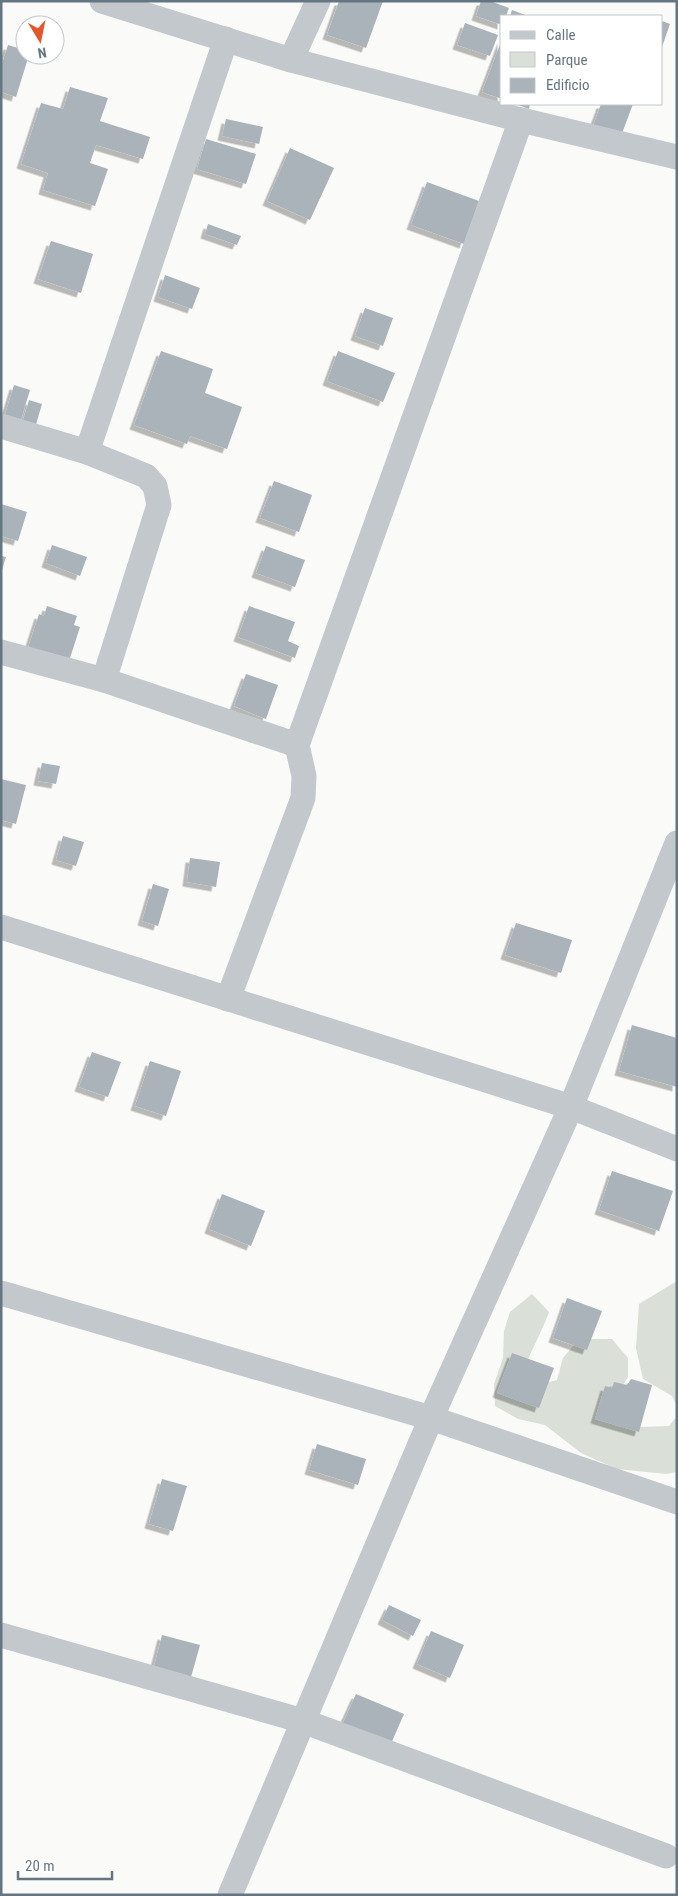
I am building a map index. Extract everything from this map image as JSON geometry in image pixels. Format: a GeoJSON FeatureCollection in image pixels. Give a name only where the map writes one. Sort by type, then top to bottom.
{"type":"FeatureCollection","features":[{"type":"Feature","properties":{"kind":"street"},"geometry":{"type":"LineString","coordinates":[[102,1],[291,60],[521,120],[677,157]]}},
{"type":"Feature","properties":{"kind":"street"},"geometry":{"type":"LineString","coordinates":[[291,60],[318,1]]}},
{"type":"Feature","properties":{"kind":"street"},"geometry":{"type":"LineString","coordinates":[[87,452],[226,39]]}},
{"type":"Feature","properties":{"kind":"street"},"geometry":{"type":"LineString","coordinates":[[228,999],[303,798],[304,776],[297,744],[521,120]]}},
{"type":"Feature","properties":{"kind":"street"},"geometry":{"type":"LineString","coordinates":[[1,426],[87,452],[146,476],[155,486],[159,505],[104,680]]}},
{"type":"Feature","properties":{"kind":"street"},"geometry":{"type":"LineString","coordinates":[[1,652],[104,680],[297,744]]}},
{"type":"Feature","properties":{"kind":"street"},"geometry":{"type":"LineString","coordinates":[[230,1895],[431,1418],[571,1107],[677,843]]}},
{"type":"Feature","properties":{"kind":"street"},"geometry":{"type":"LineString","coordinates":[[1,927],[571,1107],[677,1149]]}},
{"type":"Feature","properties":{"kind":"street"},"geometry":{"type":"LineString","coordinates":[[1,1293],[431,1418],[677,1502]]}},
{"type":"Feature","properties":{"kind":"street"},"geometry":{"type":"LineString","coordinates":[[1,1635],[303,1721],[666,1856]]}},
{"type":"Feature","properties":{"kind":"green space"},"geometry":{"type":"Polygon","coordinates":[[[677,1281],[677,1406],[672,1396],[643,1379],[636,1348],[639,1304],[677,1281]]]}},
{"type":"Feature","properties":{"kind":"green space"},"geometry":{"type":"Polygon","coordinates":[[[532,1294],[549,1312],[521,1376],[534,1386],[557,1380],[563,1358],[579,1339],[612,1339],[628,1358],[628,1377],[615,1398],[640,1427],[669,1426],[677,1416],[677,1472],[666,1474],[617,1469],[581,1453],[545,1425],[518,1419],[495,1406],[494,1384],[503,1358],[504,1331],[510,1312],[532,1294]]]}},
{"type":"Feature","properties":{"kind":"building"},"geometry":{"type":"Polygon","coordinates":[[[339,1],[383,1],[366,48],[327,35],[339,1]]]}},
{"type":"Feature","properties":{"kind":"building"},"geometry":{"type":"Polygon","coordinates":[[[481,1],[490,1],[509,8],[506,15],[500,15],[500,24],[476,16],[481,1]]]}},
{"type":"Feature","properties":{"kind":"building"},"geometry":{"type":"Polygon","coordinates":[[[512,10],[525,15],[510,15],[512,10]]]}},
{"type":"Feature","properties":{"kind":"building"},"geometry":{"type":"Polygon","coordinates":[[[663,21],[670,24],[663,44],[663,21]]]}},
{"type":"Feature","properties":{"kind":"building"},"geometry":{"type":"Polygon","coordinates":[[[465,23],[498,35],[490,56],[457,45],[465,23]]]}},
{"type":"Feature","properties":{"kind":"building"},"geometry":{"type":"Polygon","coordinates":[[[500,44],[500,98],[482,92],[500,44]]]}},
{"type":"Feature","properties":{"kind":"building"},"geometry":{"type":"Polygon","coordinates":[[[8,45],[15,47],[15,65],[26,65],[16,97],[1,92],[1,67],[8,45]]]}},
{"type":"Feature","properties":{"kind":"building"},"geometry":{"type":"Polygon","coordinates":[[[70,87],[108,98],[100,121],[150,137],[143,159],[96,145],[90,163],[108,169],[95,206],[43,190],[48,173],[21,164],[41,103],[63,109],[70,87]]]}},
{"type":"Feature","properties":{"kind":"building"},"geometry":{"type":"Polygon","coordinates":[[[519,105],[530,105],[529,109],[519,105]]]}},
{"type":"Feature","properties":{"kind":"building"},"geometry":{"type":"Polygon","coordinates":[[[601,105],[633,105],[621,136],[593,126],[601,105]]]}},
{"type":"Feature","properties":{"kind":"building"},"geometry":{"type":"Polygon","coordinates":[[[226,119],[263,127],[259,144],[222,136],[226,119]]]}},
{"type":"Feature","properties":{"kind":"building"},"geometry":{"type":"Polygon","coordinates":[[[206,139],[256,154],[246,184],[197,169],[206,139]]]}},
{"type":"Feature","properties":{"kind":"building"},"geometry":{"type":"Polygon","coordinates":[[[290,148],[334,168],[310,220],[267,201],[290,148]]]}},
{"type":"Feature","properties":{"kind":"building"},"geometry":{"type":"Polygon","coordinates":[[[427,182],[479,201],[464,244],[411,225],[427,182]]]}},
{"type":"Feature","properties":{"kind":"building"},"geometry":{"type":"Polygon","coordinates":[[[208,224],[241,236],[237,245],[205,234],[208,224]]]}},
{"type":"Feature","properties":{"kind":"building"},"geometry":{"type":"Polygon","coordinates":[[[51,241],[93,254],[81,293],[38,279],[51,241]]]}},
{"type":"Feature","properties":{"kind":"building"},"geometry":{"type":"Polygon","coordinates":[[[165,275],[200,288],[192,309],[158,297],[165,275]]]}},
{"type":"Feature","properties":{"kind":"building"},"geometry":{"type":"Polygon","coordinates":[[[365,308],[393,318],[383,346],[355,336],[365,308]]]}},
{"type":"Feature","properties":{"kind":"building"},"geometry":{"type":"Polygon","coordinates":[[[161,351],[213,369],[205,393],[242,407],[227,449],[190,436],[187,444],[134,425],[161,351]]]}},
{"type":"Feature","properties":{"kind":"building"},"geometry":{"type":"Polygon","coordinates":[[[338,351],[395,373],[383,402],[327,381],[338,351]]]}},
{"type":"Feature","properties":{"kind":"building"},"geometry":{"type":"Polygon","coordinates":[[[14,385],[30,390],[20,423],[4,418],[14,385]]]}},
{"type":"Feature","properties":{"kind":"building"},"geometry":{"type":"Polygon","coordinates":[[[29,400],[42,404],[34,431],[21,427],[29,400]]]}},
{"type":"Feature","properties":{"kind":"building"},"geometry":{"type":"Polygon","coordinates":[[[274,481],[312,495],[299,532],[260,518],[274,481]]]}},
{"type":"Feature","properties":{"kind":"building"},"geometry":{"type":"Polygon","coordinates":[[[1,504],[27,512],[18,541],[1,536],[1,504]]]}},
{"type":"Feature","properties":{"kind":"building"},"geometry":{"type":"Polygon","coordinates":[[[52,545],[87,557],[80,576],[46,563],[52,545]]]}},
{"type":"Feature","properties":{"kind":"building"},"geometry":{"type":"Polygon","coordinates":[[[266,546],[305,560],[295,587],[256,573],[266,546]]]}},
{"type":"Feature","properties":{"kind":"building"},"geometry":{"type":"Polygon","coordinates":[[[1,556],[6,557],[2,570],[1,570],[1,556]]]}},
{"type":"Feature","properties":{"kind":"building"},"geometry":{"type":"Polygon","coordinates":[[[47,606],[77,616],[74,625],[80,627],[69,661],[28,648],[39,614],[44,616],[47,606]]]}},
{"type":"Feature","properties":{"kind":"building"},"geometry":{"type":"Polygon","coordinates":[[[249,606],[295,622],[288,641],[299,646],[295,658],[238,637],[249,606]]]}},
{"type":"Feature","properties":{"kind":"building"},"geometry":{"type":"Polygon","coordinates":[[[246,674],[278,685],[266,719],[234,706],[246,674]]]}},
{"type":"Feature","properties":{"kind":"building"},"geometry":{"type":"Polygon","coordinates":[[[42,763],[60,766],[56,784],[38,781],[42,763]]]}},
{"type":"Feature","properties":{"kind":"building"},"geometry":{"type":"Polygon","coordinates":[[[1,779],[26,785],[16,824],[1,820],[1,779]]]}},
{"type":"Feature","properties":{"kind":"building"},"geometry":{"type":"Polygon","coordinates":[[[63,836],[84,842],[76,866],[56,860],[63,836]]]}},
{"type":"Feature","properties":{"kind":"building"},"geometry":{"type":"Polygon","coordinates":[[[190,858],[220,862],[216,887],[187,882],[190,858]]]}},
{"type":"Feature","properties":{"kind":"building"},"geometry":{"type":"Polygon","coordinates":[[[153,884],[169,889],[158,926],[142,921],[153,884]]]}},
{"type":"Feature","properties":{"kind":"building"},"geometry":{"type":"Polygon","coordinates":[[[516,923],[572,940],[561,973],[505,955],[516,923]]]}},
{"type":"Feature","properties":{"kind":"building"},"geometry":{"type":"Polygon","coordinates":[[[632,1025],[677,1038],[677,1087],[619,1071],[632,1025]]]}},
{"type":"Feature","properties":{"kind":"building"},"geometry":{"type":"Polygon","coordinates":[[[92,1052],[121,1062],[108,1097],[79,1087],[92,1052]]]}},
{"type":"Feature","properties":{"kind":"building"},"geometry":{"type":"Polygon","coordinates":[[[150,1061],[181,1071],[166,1116],[135,1106],[150,1061]]]}},
{"type":"Feature","properties":{"kind":"building"},"geometry":{"type":"Polygon","coordinates":[[[612,1171],[673,1191],[659,1231],[599,1210],[612,1171]]]}},
{"type":"Feature","properties":{"kind":"building"},"geometry":{"type":"Polygon","coordinates":[[[222,1194],[265,1211],[251,1246],[209,1229],[222,1194]]]}},
{"type":"Feature","properties":{"kind":"building"},"geometry":{"type":"Polygon","coordinates":[[[567,1298],[602,1311],[587,1350],[553,1338],[567,1298]]]}},
{"type":"Feature","properties":{"kind":"building"},"geometry":{"type":"Polygon","coordinates":[[[512,1353],[554,1368],[539,1408],[497,1393],[512,1353]]]}},
{"type":"Feature","properties":{"kind":"building"},"geometry":{"type":"Polygon","coordinates":[[[631,1379],[652,1385],[639,1432],[595,1419],[605,1386],[612,1388],[614,1382],[627,1385],[631,1379]]]}},
{"type":"Feature","properties":{"kind":"building"},"geometry":{"type":"Polygon","coordinates":[[[317,1444],[366,1459],[358,1485],[309,1470],[317,1444]]]}},
{"type":"Feature","properties":{"kind":"building"},"geometry":{"type":"Polygon","coordinates":[[[162,1479],[187,1486],[173,1531],[149,1524],[162,1479]]]}},
{"type":"Feature","properties":{"kind":"building"},"geometry":{"type":"Polygon","coordinates":[[[389,1605],[421,1620],[413,1636],[382,1620],[389,1605]]]}},
{"type":"Feature","properties":{"kind":"building"},"geometry":{"type":"Polygon","coordinates":[[[431,1631],[464,1645],[450,1678],[417,1664],[431,1631]]]}},
{"type":"Feature","properties":{"kind":"building"},"geometry":{"type":"Polygon","coordinates":[[[162,1635],[200,1645],[191,1677],[154,1667],[162,1635]]]}},
{"type":"Feature","properties":{"kind":"building"},"geometry":{"type":"Polygon","coordinates":[[[356,1694],[404,1714],[390,1746],[342,1725],[356,1694]]]}}]}
